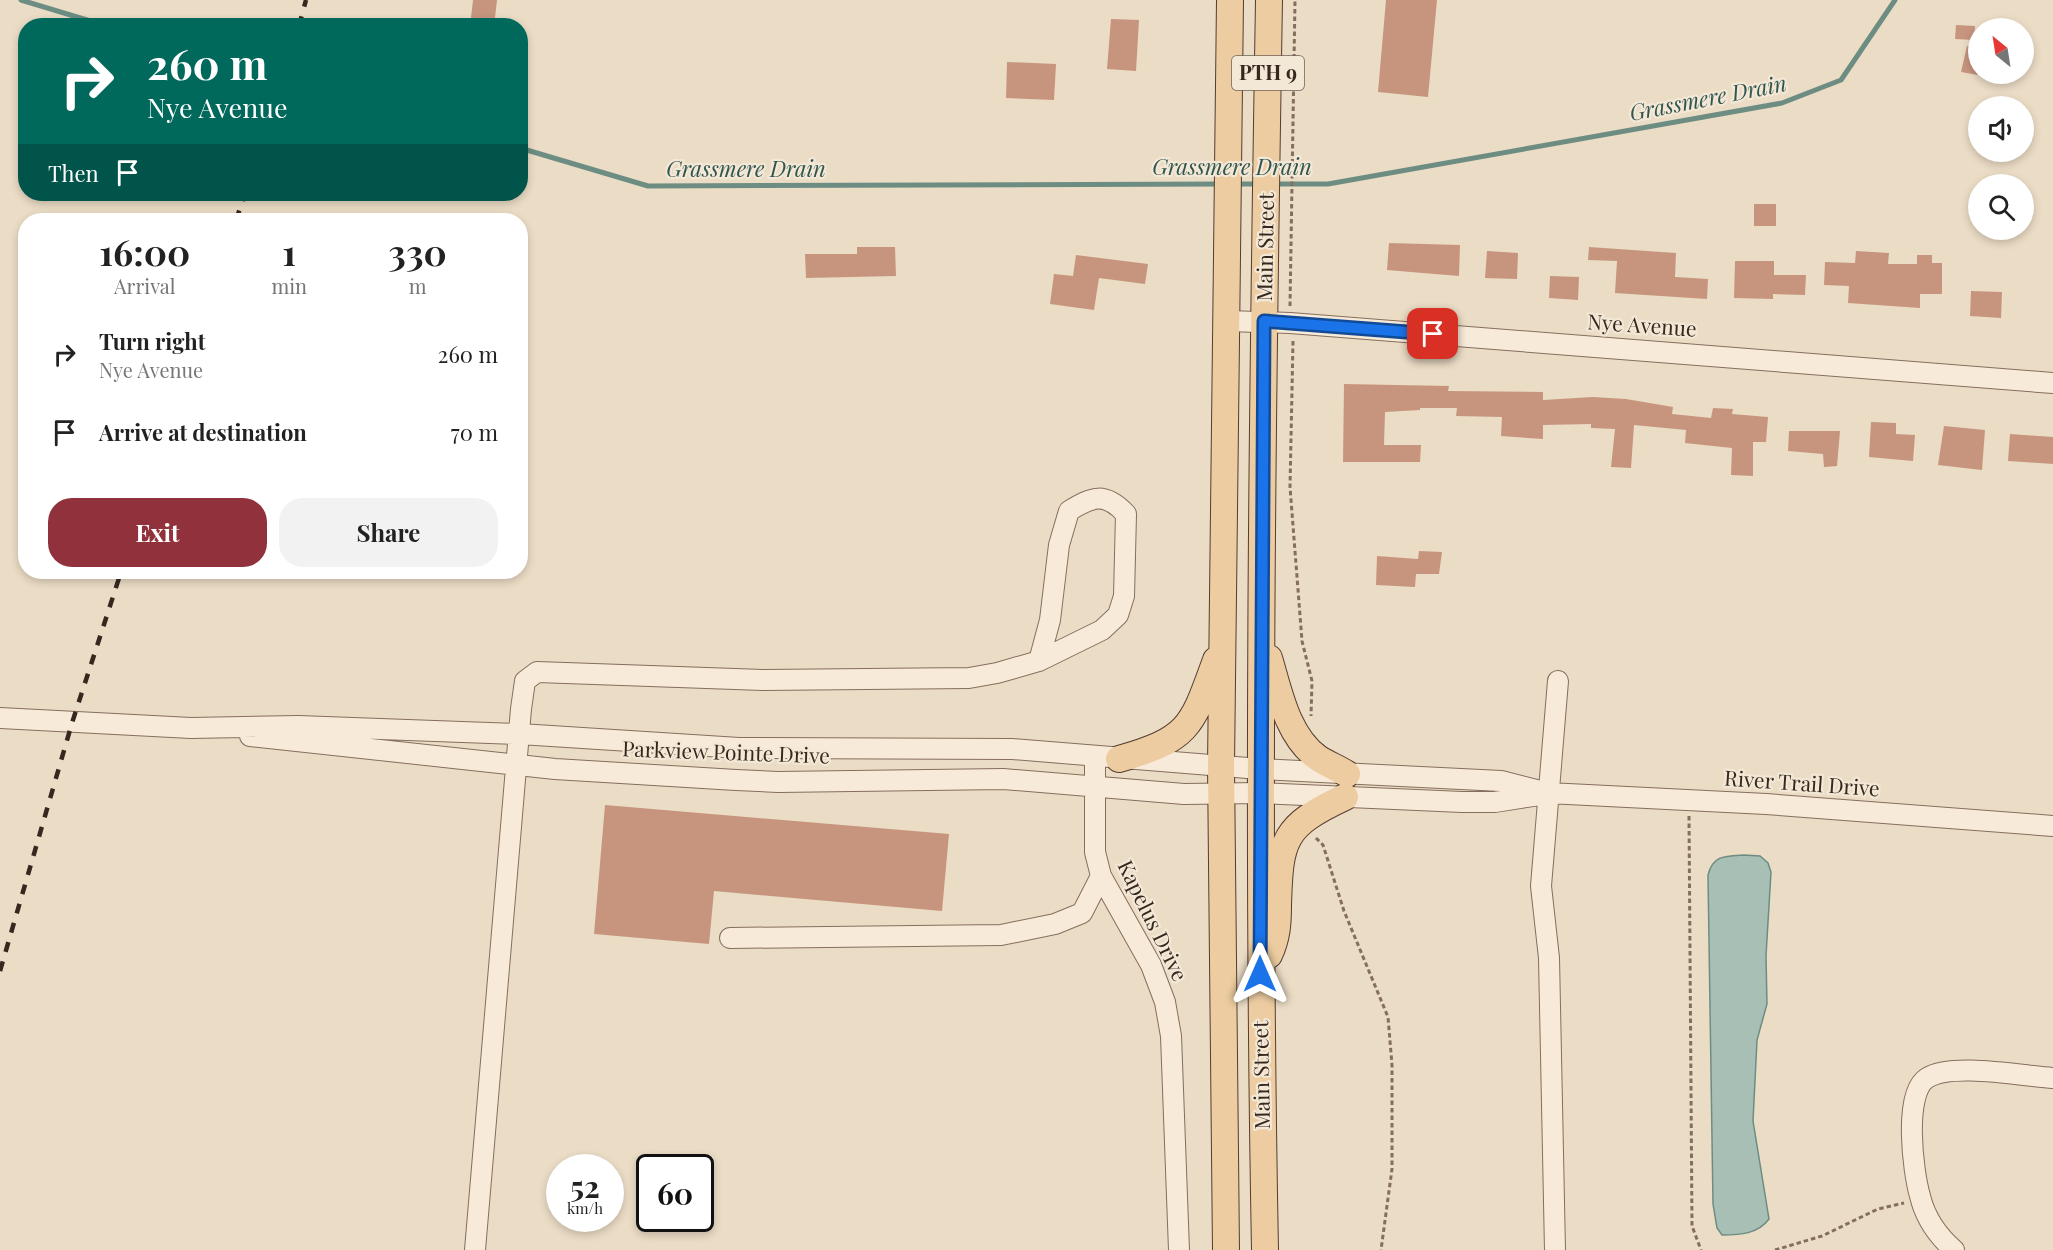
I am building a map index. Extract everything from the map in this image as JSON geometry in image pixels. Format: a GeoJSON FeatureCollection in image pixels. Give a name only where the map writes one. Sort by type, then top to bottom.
{"type":"FeatureCollection","features":[{"type":"Feature","properties":{"kind":"main road","name":"Main Street"},"geometry":{"type":"LineString","coordinates":[[1226,1250],[1221,766],[1230,0]]}},
{"type":"Feature","properties":{"kind":"main road","name":"Main Street"},"geometry":{"type":"LineString","coordinates":[[1265,1250],[1260,974],[1264,321],[1279,224],[1267,147],[1269,0]]}},
{"type":"Feature","properties":{"kind":"main road"},"geometry":{"type":"LineString","coordinates":[[1260,974],[1277,937],[1280,859],[1286,841],[1296,827],[1346,785],[1297,734],[1285,711],[1262,635]]}},
{"type":"Feature","properties":{"kind":"main road"},"geometry":{"type":"LineString","coordinates":[[1107,758],[1165,744],[1190,724],[1199,707],[1223,640]]}},
{"type":"Feature","properties":{"kind":"street","name":"Nye Avenue"},"geometry":{"type":"LineString","coordinates":[[1227,321],[1264,321],[2053,383]]}},
{"type":"Feature","properties":{"kind":"street"},"geometry":{"type":"LineString","coordinates":[[475,1250],[525,681],[537,672],[763,680],[969,678],[1039,660],[1102,630],[1118,615],[1124,596],[1126,514],[1114,502],[1101,497],[1083,502],[1069,512],[1059,545],[1050,620],[1039,660]]}},
{"type":"Feature","properties":{"kind":"street"},"geometry":{"type":"LineString","coordinates":[[1555,1250],[1549,958],[1541,886],[1558,681]]}},
{"type":"Feature","properties":{"kind":"street","name":"Parkview Pointe Drive"},"geometry":{"type":"LineString","coordinates":[[0,718],[191,728],[517,766],[778,782],[1003,779],[1094,788],[1221,794],[1260,781]]}},
{"type":"Feature","properties":{"kind":"street","name":"Parkview Pointe Drive"},"geometry":{"type":"LineString","coordinates":[[191,728],[298,726],[520,734],[739,748],[1012,749],[1221,766],[1260,781]]}},
{"type":"Feature","properties":{"kind":"street","name":"Kapelus Drive"},"geometry":{"type":"LineString","coordinates":[[1107,758],[1094,788],[1095,852],[1101,876],[1151,965],[1165,1002],[1171,1036],[1179,1250]]}},
{"type":"Feature","properties":{"kind":"street","name":"River Trail Drive"},"geometry":{"type":"LineString","coordinates":[[1260,781],[1346,785],[1496,802],[1548,794],[1689,800],[2053,826]]}},
{"type":"Feature","properties":{"kind":"street"},"geometry":{"type":"LineString","coordinates":[[730,938],[1001,935],[1055,924],[1082,913],[1101,876]]}},
{"type":"Feature","properties":{"kind":"street"},"geometry":{"type":"LineString","coordinates":[[1954,1250],[1931,1223],[1921,1199],[1915,1166],[1912,1104],[1915,1091],[1925,1079],[1952,1069],[2053,1078]]}},
{"type":"Feature","properties":{"kind":"path"},"geometry":{"type":"LineString","coordinates":[[1290,323],[1279,224],[1292,153],[1295,0]]}},
{"type":"Feature","properties":{"kind":"path"},"geometry":{"type":"LineString","coordinates":[[1689,800],[1692,1226],[1701,1250]]}},
{"type":"Feature","properties":{"kind":"path"},"geometry":{"type":"LineString","coordinates":[[1775,1250],[1822,1236],[1878,1209],[1921,1199]]}},
{"type":"Feature","properties":{"kind":"shaded area"},"geometry":{"type":"Polygon","coordinates":[[[1726,856],[1760,856],[1768,863],[1771,872],[1766,956],[1767,1004],[1757,1040],[1753,1121],[1769,1219],[1754,1231],[1722,1235],[1717,1228],[1713,1204],[1708,875],[1710,868],[1717,860],[1726,856]]]}},
{"type":"Feature","properties":{"kind":"building"},"geometry":{"type":"Polygon","coordinates":[[[473,0],[497,0],[495,18],[471,18],[473,0]]]}},
{"type":"Feature","properties":{"kind":"building"},"geometry":{"type":"Polygon","coordinates":[[[1386,0],[1437,0],[1428,97],[1378,92],[1386,0]]]}},
{"type":"Feature","properties":{"kind":"building"},"geometry":{"type":"Polygon","coordinates":[[[1111,19],[1139,20],[1136,71],[1107,69],[1111,19]]]}},
{"type":"Feature","properties":{"kind":"building"},"geometry":{"type":"Polygon","coordinates":[[[1956,25],[1968,26],[1968,40],[1955,39],[1956,25]]]}},
{"type":"Feature","properties":{"kind":"building"},"geometry":{"type":"Polygon","coordinates":[[[1967,46],[1968,73],[1961,72],[1967,46]]]}},
{"type":"Feature","properties":{"kind":"building"},"geometry":{"type":"Polygon","coordinates":[[[1007,62],[1056,64],[1054,100],[1006,98],[1007,62]]]}},
{"type":"Feature","properties":{"kind":"building"},"geometry":{"type":"Polygon","coordinates":[[[1754,204],[1776,204],[1776,226],[1754,226],[1754,204]]]}},
{"type":"Feature","properties":{"kind":"building"},"geometry":{"type":"Polygon","coordinates":[[[1389,243],[1460,245],[1459,276],[1387,270],[1389,243]]]}},
{"type":"Feature","properties":{"kind":"building"},"geometry":{"type":"Polygon","coordinates":[[[857,247],[895,247],[896,276],[806,278],[805,254],[857,254],[857,247]]]}},
{"type":"Feature","properties":{"kind":"building"},"geometry":{"type":"Polygon","coordinates":[[[1589,247],[1676,253],[1675,277],[1708,279],[1707,299],[1615,293],[1617,261],[1588,260],[1589,247]]]}},
{"type":"Feature","properties":{"kind":"building"},"geometry":{"type":"Polygon","coordinates":[[[1487,251],[1518,253],[1517,279],[1485,278],[1487,251]]]}},
{"type":"Feature","properties":{"kind":"building"},"geometry":{"type":"Polygon","coordinates":[[[1856,251],[1889,253],[1888,264],[1917,264],[1917,255],[1932,255],[1932,263],[1942,263],[1942,294],[1920,294],[1920,308],[1848,303],[1849,286],[1824,285],[1825,262],[1855,263],[1856,251]]]}},
{"type":"Feature","properties":{"kind":"building"},"geometry":{"type":"Polygon","coordinates":[[[1076,255],[1148,264],[1145,284],[1099,278],[1094,310],[1050,304],[1054,274],[1073,276],[1076,255]]]}},
{"type":"Feature","properties":{"kind":"building"},"geometry":{"type":"Polygon","coordinates":[[[1735,261],[1774,261],[1774,275],[1806,275],[1805,295],[1773,294],[1773,299],[1734,298],[1735,261]]]}},
{"type":"Feature","properties":{"kind":"building"},"geometry":{"type":"Polygon","coordinates":[[[1550,276],[1579,277],[1578,300],[1549,298],[1550,276]]]}},
{"type":"Feature","properties":{"kind":"building"},"geometry":{"type":"Polygon","coordinates":[[[1971,291],[2002,292],[2001,318],[1970,316],[1971,291]]]}},
{"type":"Feature","properties":{"kind":"building"},"geometry":{"type":"Polygon","coordinates":[[[1344,384],[1449,386],[1448,391],[1543,392],[1543,400],[1593,397],[1626,399],[1673,407],[1672,414],[1711,418],[1713,408],[1733,409],[1732,414],[1768,417],[1766,442],[1753,442],[1753,476],[1731,475],[1732,448],[1685,443],[1686,430],[1634,425],[1631,468],[1611,467],[1615,429],[1591,428],[1591,424],[1543,425],[1543,439],[1501,436],[1502,417],[1456,416],[1457,408],[1420,408],[1420,410],[1385,412],[1384,445],[1421,445],[1420,462],[1343,462],[1344,384]]]}},
{"type":"Feature","properties":{"kind":"building"},"geometry":{"type":"Polygon","coordinates":[[[1871,422],[1896,423],[1896,434],[1915,435],[1913,461],[1869,457],[1871,422]]]}},
{"type":"Feature","properties":{"kind":"building"},"geometry":{"type":"Polygon","coordinates":[[[1944,426],[1985,430],[1982,470],[1938,465],[1944,426]]]}},
{"type":"Feature","properties":{"kind":"building"},"geometry":{"type":"Polygon","coordinates":[[[1789,431],[1840,431],[1837,466],[1824,467],[1823,454],[1788,451],[1789,431]]]}},
{"type":"Feature","properties":{"kind":"building"},"geometry":{"type":"Polygon","coordinates":[[[2010,434],[2053,437],[2053,464],[2008,461],[2010,434]]]}},
{"type":"Feature","properties":{"kind":"building"},"geometry":{"type":"Polygon","coordinates":[[[1419,551],[1442,552],[1439,574],[1416,574],[1415,587],[1376,585],[1377,556],[1418,559],[1419,551]]]}},
{"type":"Feature","properties":{"kind":"building"},"geometry":{"type":"Polygon","coordinates":[[[605,805],[949,834],[942,911],[714,891],[709,944],[594,934],[605,805]]]}},
{"type":"Feature","properties":{"kind":"waterway","name":"Grassmere Drain"},"geometry":{"type":"LineString","coordinates":[[21,0],[81,18]]}},
{"type":"Feature","properties":{"kind":"waterway","name":"Grassmere Drain"},"geometry":{"type":"LineString","coordinates":[[1273,184],[1328,184],[1782,103],[1841,80],[1895,0]]}},
{"type":"Feature","properties":{"kind":"waterway","name":"Grassmere Drain"},"geometry":{"type":"LineString","coordinates":[[528,150],[648,186],[1221,184]]}},
{"type":"Feature","properties":{"kind":"waterway","name":"Grassmere Drain"},"geometry":{"type":"LineString","coordinates":[[1234,184],[1260,184]]}},
{"type":"Feature","properties":{"kind":"railway"},"geometry":{"type":"LineString","coordinates":[[301,18],[306,0]]}},
{"type":"Feature","properties":{"kind":"railway"},"geometry":{"type":"LineString","coordinates":[[238,213],[243,201]]}},
{"type":"Feature","properties":{"kind":"railway"},"geometry":{"type":"LineString","coordinates":[[0,971],[72,723],[119,579]]}},
{"type":"Feature","properties":{"kind":"route"},"geometry":{"type":"LineString","coordinates":[[1260,974],[1264,321],[1433,334]]}}]}
